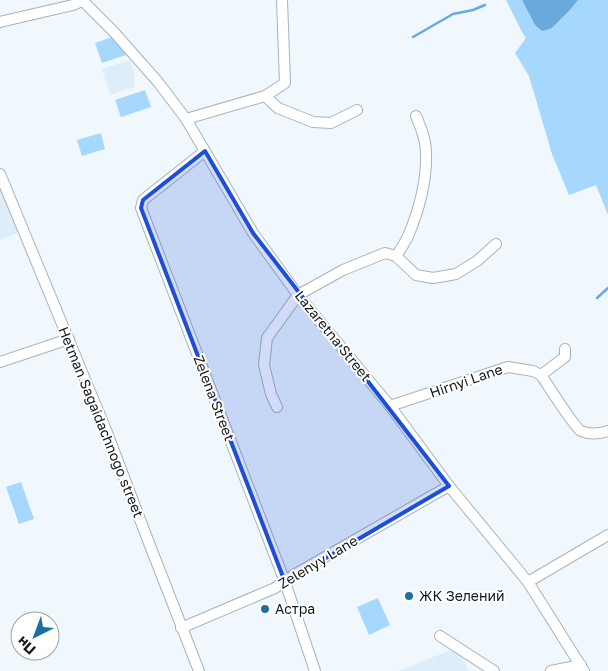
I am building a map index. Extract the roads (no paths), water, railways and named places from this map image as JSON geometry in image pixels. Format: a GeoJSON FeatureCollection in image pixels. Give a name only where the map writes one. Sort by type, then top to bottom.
{"type":"FeatureCollection","features":[{"type":"Feature","properties":{"kind":"street"},"geometry":{"type":"LineString","coordinates":[[0,22],[73,5],[83,0]]}},
{"type":"Feature","properties":{"kind":"street","name":"Lazaretna Street"},"geometry":{"type":"LineString","coordinates":[[83,0],[158,82],[186,119],[253,233],[298,295],[390,406],[449,486],[528,582],[582,668]]}},
{"type":"Feature","properties":{"kind":"street"},"geometry":{"type":"LineString","coordinates":[[186,119],[264,96],[285,83],[282,0]]}},
{"type":"Feature","properties":{"kind":"street"},"geometry":{"type":"LineString","coordinates":[[264,96],[278,108],[313,122],[331,123],[357,110]]}},
{"type":"Feature","properties":{"kind":"street"},"geometry":{"type":"LineString","coordinates":[[396,256],[408,237],[425,179],[426,152],[424,134],[416,116]]}},
{"type":"Feature","properties":{"kind":"street","name":"Zelena Street"},"geometry":{"type":"LineString","coordinates":[[205,151],[143,200],[140,208],[284,582],[315,671]]}},
{"type":"Feature","properties":{"kind":"street","name":"Hetman Sagaidachnogo street"},"geometry":{"type":"LineString","coordinates":[[0,174],[106,430],[199,671]]}},
{"type":"Feature","properties":{"kind":"street"},"geometry":{"type":"LineString","coordinates":[[277,407],[271,394],[264,365],[267,338],[298,295],[343,270],[385,254],[396,256],[416,275],[433,278],[456,274],[477,261],[496,244]]}},
{"type":"Feature","properties":{"kind":"street"},"geometry":{"type":"LineString","coordinates":[[0,362],[68,339]]}},
{"type":"Feature","properties":{"kind":"street"},"geometry":{"type":"LineString","coordinates":[[565,349],[565,357],[541,375],[579,430],[590,434],[600,434],[608,431]]}},
{"type":"Feature","properties":{"kind":"street","name":"Hirnyi Lane"},"geometry":{"type":"LineString","coordinates":[[390,406],[508,366],[541,375]]}},
{"type":"Feature","properties":{"kind":"street","name":"Zelenyy Lane"},"geometry":{"type":"LineString","coordinates":[[181,628],[275,588],[292,576],[449,486]]}},
{"type":"Feature","properties":{"kind":"street"},"geometry":{"type":"LineString","coordinates":[[528,582],[608,535]]}},
{"type":"Feature","properties":{"kind":"street"},"geometry":{"type":"LineString","coordinates":[[440,636],[494,671]]}},
{"type":"Feature","properties":{"kind":"street"},"geometry":{"type":"LineString","coordinates":[[551,671],[582,668]]}},
{"type":"Feature","properties":{"kind":"waterway"},"geometry":{"type":"LineString","coordinates":[[413,37],[453,14],[473,10],[485,5]]}},
{"type":"Feature","properties":{"kind":"waterway"},"geometry":{"type":"LineString","coordinates":[[597,298],[608,288]]}},
{"type":"Feature","properties":{"kind":"place","name":"ЖК Зелений"},"geometry":{"type":"Point","coordinates":[409,596]}},
{"type":"Feature","properties":{"kind":"place","name":"Астра"},"geometry":{"type":"Point","coordinates":[265,609]}}]}
